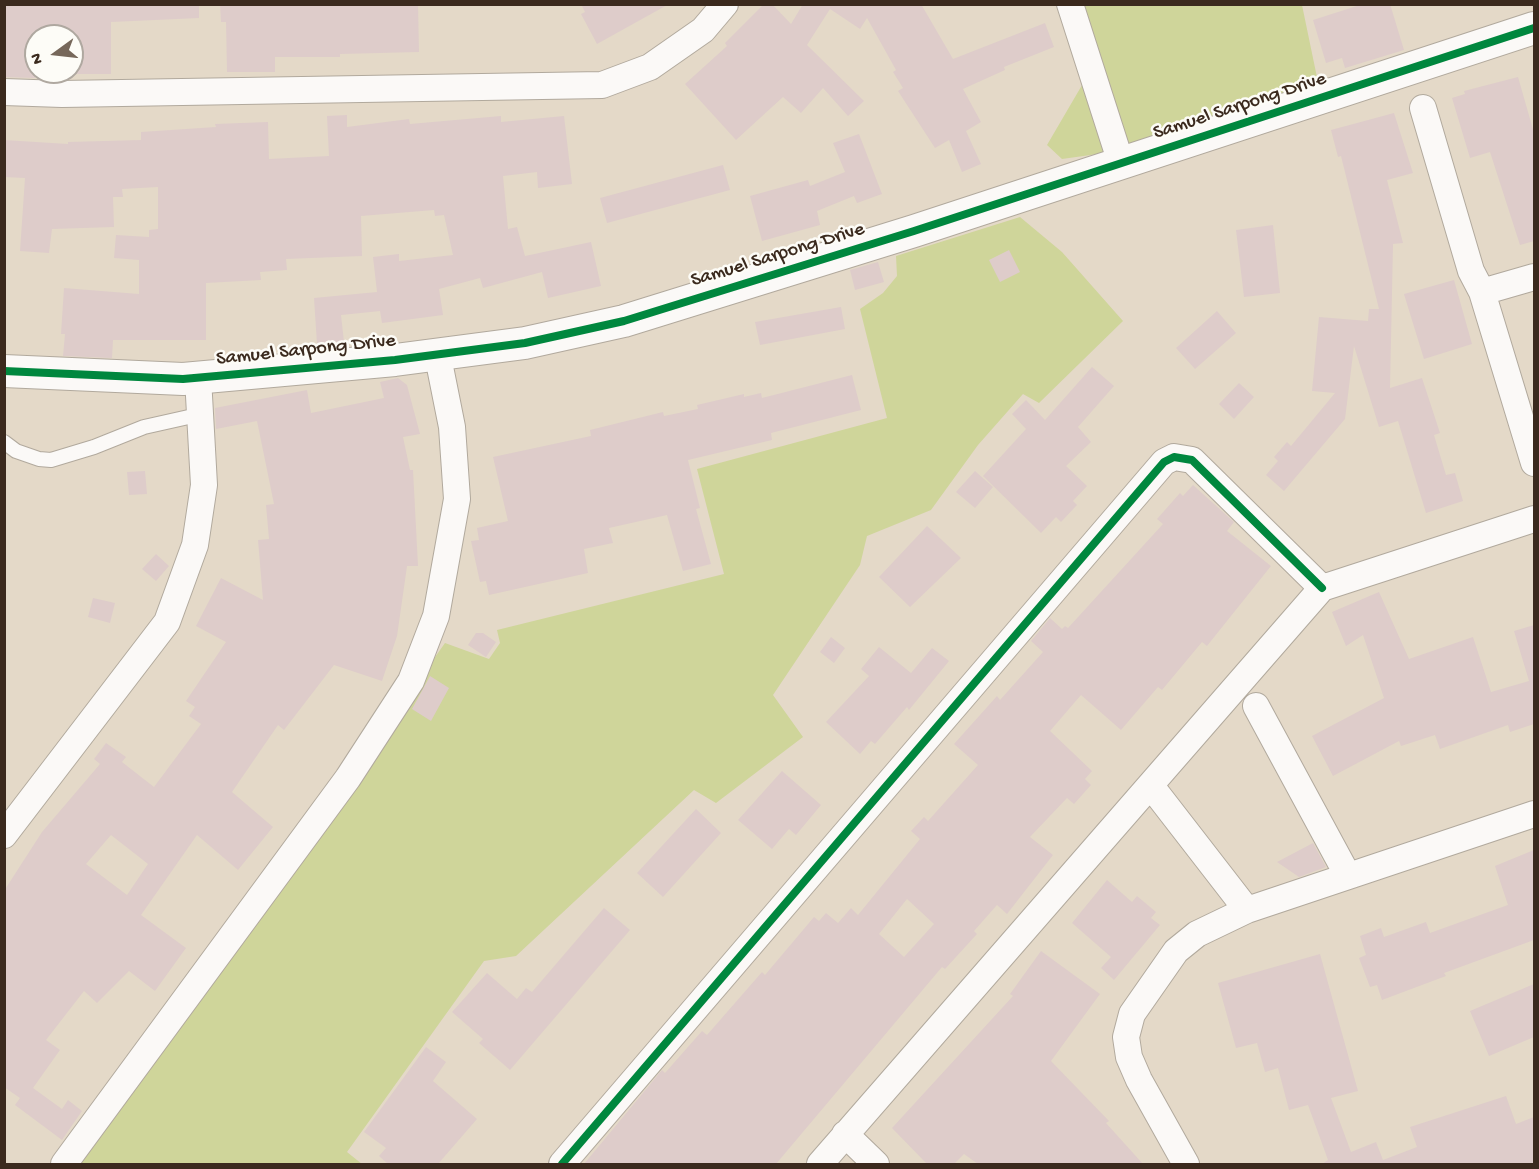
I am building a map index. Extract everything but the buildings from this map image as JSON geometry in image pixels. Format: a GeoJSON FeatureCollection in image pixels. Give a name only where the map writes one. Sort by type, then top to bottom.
{"type":"FeatureCollection","features":[{"type":"Feature","properties":{"kind":"street"},"geometry":{"type":"LineString","coordinates":[[4,92],[62,94],[602,85],[650,67],[703,30],[725,4]]}},
{"type":"Feature","properties":{"kind":"street"},"geometry":{"type":"LineString","coordinates":[[1070,4],[1121,163]]}},
{"type":"Feature","properties":{"kind":"street","name":"Samuel Sarpong Drive"},"geometry":{"type":"LineString","coordinates":[[4,371],[198,378],[395,360],[437,352],[525,343],[624,321],[1121,163],[1534,28]]}},
{"type":"Feature","properties":{"kind":"street"},"geometry":{"type":"LineString","coordinates":[[1423,108],[1471,271],[1482,292],[1534,463]]}},
{"type":"Feature","properties":{"kind":"street"},"geometry":{"type":"LineString","coordinates":[[1482,292],[1534,277]]}},
{"type":"Feature","properties":{"kind":"street"},"geometry":{"type":"LineString","coordinates":[[64,1164],[348,777],[411,681],[436,616],[457,499],[452,427],[437,352]]}},
{"type":"Feature","properties":{"kind":"street"},"geometry":{"type":"LineString","coordinates":[[4,834],[167,622],[195,545],[204,485],[202,414],[198,378]]}},
{"type":"Feature","properties":{"kind":"street"},"geometry":{"type":"LineString","coordinates":[[562,1164],[1164,462],[1174,457],[1192,460],[1322,588]]}},
{"type":"Feature","properties":{"kind":"street"},"geometry":{"type":"LineString","coordinates":[[820,1164],[1322,588],[1534,519]]}},
{"type":"Feature","properties":{"kind":"street"},"geometry":{"type":"LineString","coordinates":[[1256,706],[1348,876]]}},
{"type":"Feature","properties":{"kind":"street"},"geometry":{"type":"LineString","coordinates":[[1151,786],[1247,910]]}},
{"type":"Feature","properties":{"kind":"street"},"geometry":{"type":"LineString","coordinates":[[1186,1164],[1139,1080],[1129,1057],[1126,1037],[1132,1014],[1176,951],[1197,934],[1247,910],[1534,814]]}},
{"type":"Feature","properties":{"kind":"street"},"geometry":{"type":"LineString","coordinates":[[845,1134],[876,1164]]}},
{"type":"Feature","properties":{"kind":"lane"},"geometry":{"type":"LineString","coordinates":[[4,442],[16,451],[39,459],[51,460],[94,447],[144,427],[202,414]]}},
{"type":"Feature","properties":{"kind":"green space"},"geometry":{"type":"Polygon","coordinates":[[[1065,5],[1302,5],[1319,87],[1112,152],[1062,159],[1047,145],[1085,80],[1065,5]]]}},
{"type":"Feature","properties":{"kind":"green space"},"geometry":{"type":"Polygon","coordinates":[[[1020,217],[1062,252],[1123,321],[1039,403],[1023,394],[978,445],[931,510],[867,536],[860,565],[773,695],[803,737],[716,803],[694,790],[516,956],[484,961],[347,1152],[362,1164],[76,1164],[445,643],[489,659],[500,643],[497,630],[724,574],[697,469],[887,418],[860,309],[883,293],[897,276],[896,256],[1020,217]]]}},
{"type":"Feature","properties":{"kind":"cycle path"},"geometry":{"type":"LineString","coordinates":[[4,371],[183,379],[395,360],[525,343],[624,321],[914,231],[1534,28]]}},
{"type":"Feature","properties":{"kind":"cycle path"},"geometry":{"type":"LineString","coordinates":[[562,1164],[1164,462],[1174,457],[1192,460],[1322,588]]}}]}
